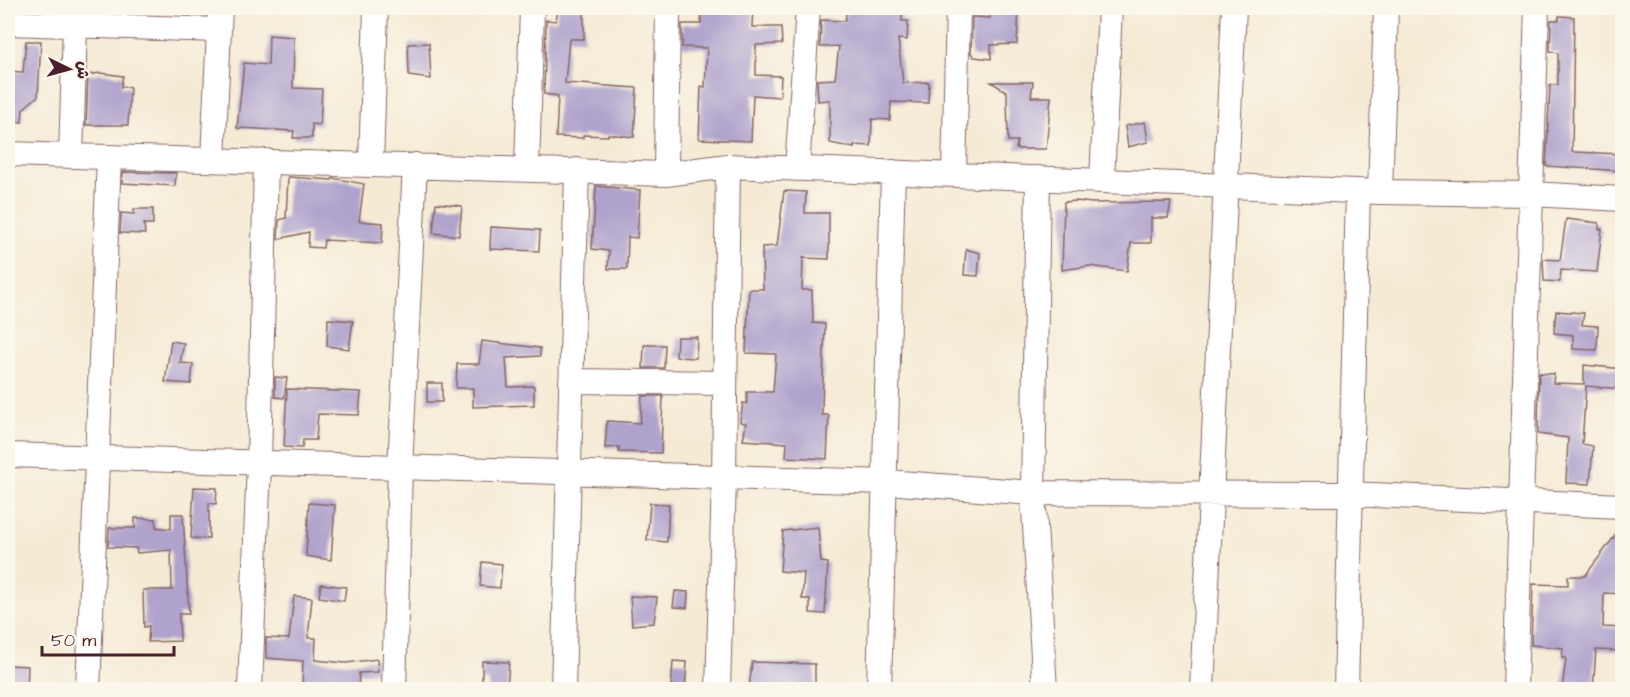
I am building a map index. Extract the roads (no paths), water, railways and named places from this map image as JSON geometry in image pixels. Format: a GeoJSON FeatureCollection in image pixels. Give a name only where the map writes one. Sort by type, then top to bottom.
{"type":"FeatureCollection","features":[{"type":"Feature","properties":{"kind":"street"},"geometry":{"type":"LineString","coordinates":[[371,164],[376,8]]}},
{"type":"Feature","properties":{"kind":"street"},"geometry":{"type":"LineString","coordinates":[[527,168],[532,8]]}},
{"type":"Feature","properties":{"kind":"street"},"geometry":{"type":"LineString","coordinates":[[666,174],[668,8]]}},
{"type":"Feature","properties":{"kind":"street"},"geometry":{"type":"LineString","coordinates":[[797,169],[808,8]]}},
{"type":"Feature","properties":{"kind":"street"},"geometry":{"type":"LineString","coordinates":[[954,175],[958,8]]}},
{"type":"Feature","properties":{"kind":"street"},"geometry":{"type":"LineString","coordinates":[[1102,181],[1110,8]]}},
{"type":"Feature","properties":{"kind":"street"},"geometry":{"type":"LineString","coordinates":[[1202,690],[1234,8]]}},
{"type":"Feature","properties":{"kind":"street"},"geometry":{"type":"LineString","coordinates":[[1346,690],[1349,494],[1369,192],[1386,8]]}},
{"type":"Feature","properties":{"kind":"street"},"geometry":{"type":"LineString","coordinates":[[1515,690],[1537,8]]}},
{"type":"Feature","properties":{"kind":"street"},"geometry":{"type":"LineString","coordinates":[[8,23],[75,26],[111,17],[219,19],[213,159]]}},
{"type":"Feature","properties":{"kind":"street"},"geometry":{"type":"LineString","coordinates":[[71,156],[75,26]]}},
{"type":"Feature","properties":{"kind":"street"},"geometry":{"type":"LineString","coordinates":[[8,154],[666,174],[728,166],[1369,192],[1531,194],[1623,199]]}},
{"type":"Feature","properties":{"kind":"street"},"geometry":{"type":"LineString","coordinates":[[88,690],[110,157]]}},
{"type":"Feature","properties":{"kind":"street"},"geometry":{"type":"LineString","coordinates":[[250,690],[259,464],[266,161]]}},
{"type":"Feature","properties":{"kind":"street"},"geometry":{"type":"LineString","coordinates":[[394,690],[400,468],[415,165]]}},
{"type":"Feature","properties":{"kind":"street"},"geometry":{"type":"LineString","coordinates":[[718,690],[724,478],[728,166]]}},
{"type":"Feature","properties":{"kind":"street"},"geometry":{"type":"LineString","coordinates":[[562,690],[577,170]]}},
{"type":"Feature","properties":{"kind":"street"},"geometry":{"type":"LineString","coordinates":[[879,690],[893,172]]}},
{"type":"Feature","properties":{"kind":"street"},"geometry":{"type":"LineString","coordinates":[[1038,178],[1033,494],[1045,690]]}},
{"type":"Feature","properties":{"kind":"street"},"geometry":{"type":"LineString","coordinates":[[571,381],[725,383]]}},
{"type":"Feature","properties":{"kind":"street"},"geometry":{"type":"LineString","coordinates":[[8,455],[886,482],[1033,494],[1349,494],[1623,506]]}}]}
